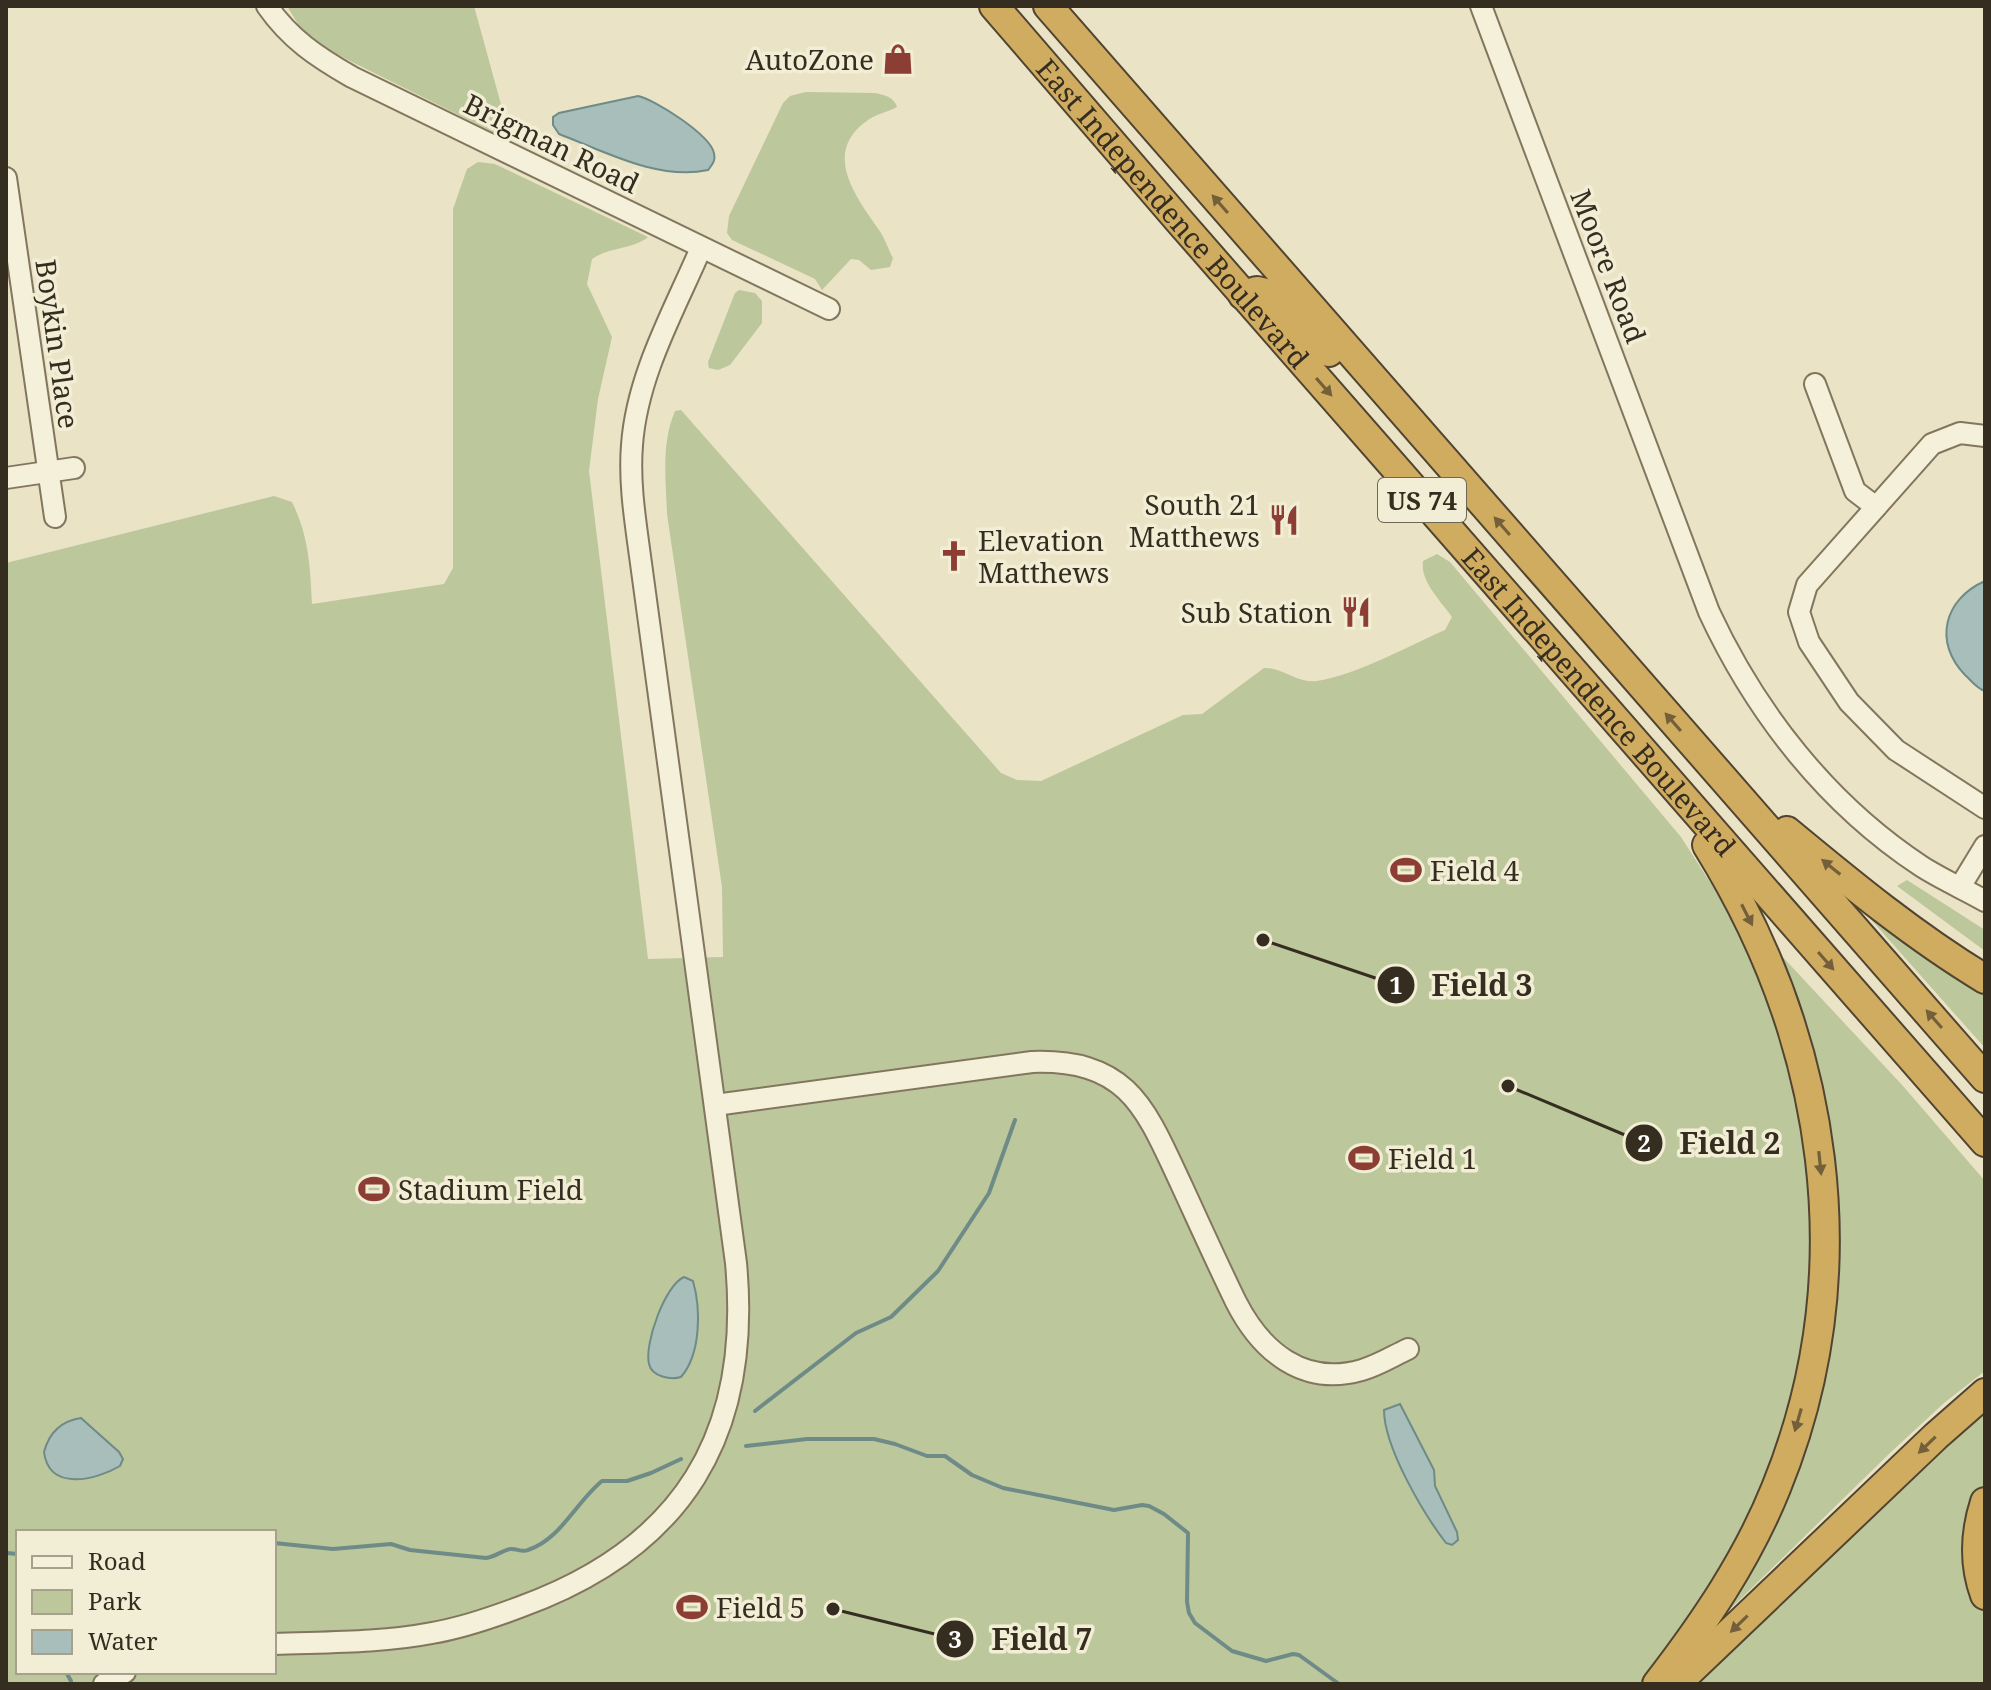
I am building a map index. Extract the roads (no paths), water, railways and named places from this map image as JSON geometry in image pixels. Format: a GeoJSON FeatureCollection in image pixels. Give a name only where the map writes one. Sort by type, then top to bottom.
{"type":"FeatureCollection","features":[{"type":"Feature","properties":{"kind":"highway","name":"East Independence Boulevard"},"geometry":{"type":"LineString","coordinates":[[994,6],[1985,1142]]}},
{"type":"Feature","properties":{"kind":"highway","name":"East Independence Boulevard"},"geometry":{"type":"LineString","coordinates":[[1048,6],[1985,1078]]}},
{"type":"Feature","properties":{"kind":"highway"},"geometry":{"type":"LineString","coordinates":[[1243,295],[1264,292],[1277,299],[1316,341],[1404,414]]}},
{"type":"Feature","properties":{"kind":"highway"},"geometry":{"type":"LineString","coordinates":[[1657,1684],[1721,1595],[1757,1530],[1776,1487],[1803,1402],[1813,1357],[1821,1299],[1824,1225],[1822,1182],[1810,1095],[1787,1009],[1739,899],[1664,776]]}},
{"type":"Feature","properties":{"kind":"highway"},"geometry":{"type":"LineString","coordinates":[[1725,780],[1883,910],[1985,979]]}},
{"type":"Feature","properties":{"kind":"highway"},"geometry":{"type":"LineString","coordinates":[[1676,1684],[1985,1393]]}},
{"type":"Feature","properties":{"kind":"highway"},"geometry":{"type":"LineString","coordinates":[[1985,1502],[1979,1522],[1977,1555],[1985,1595]]}},
{"type":"Feature","properties":{"kind":"street","name":"Brigman Road"},"geometry":{"type":"LineString","coordinates":[[267,6],[287,33],[317,57],[829,309]]}},
{"type":"Feature","properties":{"kind":"street","name":"Moore Road"},"geometry":{"type":"LineString","coordinates":[[1481,6],[1709,612],[1735,665],[1785,740],[1824,784],[1921,866],[1985,901]]}},
{"type":"Feature","properties":{"kind":"street","name":"Boykin Place"},"geometry":{"type":"LineString","coordinates":[[6,178],[15,309],[49,472],[55,517]]}},
{"type":"Feature","properties":{"kind":"street"},"geometry":{"type":"LineString","coordinates":[[276,1644],[398,1638],[454,1629],[570,1587],[600,1571],[647,1536],[678,1501],[703,1464],[733,1385],[739,1345],[736,1263],[631,471],[636,414],[647,373],[701,248]]}},
{"type":"Feature","properties":{"kind":"street"},"geometry":{"type":"LineString","coordinates":[[1815,384],[1855,491],[1876,507]]}},
{"type":"Feature","properties":{"kind":"street"},"geometry":{"type":"LineString","coordinates":[[1985,436],[1960,433],[1932,444],[1807,585],[1799,612],[1809,642],[1849,702],[1896,750],[1985,809],[1985,822]]}},
{"type":"Feature","properties":{"kind":"street"},"geometry":{"type":"LineString","coordinates":[[6,478],[74,468]]}},
{"type":"Feature","properties":{"kind":"street"},"geometry":{"type":"LineString","coordinates":[[1960,887],[1985,846]]}},
{"type":"Feature","properties":{"kind":"street"},"geometry":{"type":"LineString","coordinates":[[715,1105],[1032,1062],[1063,1062],[1089,1067],[1123,1087],[1148,1115],[1236,1302],[1265,1346],[1296,1366],[1332,1374],[1362,1370],[1408,1349]]}},
{"type":"Feature","properties":{"kind":"street"},"geometry":{"type":"LineString","coordinates":[[104,1684],[122,1674]]}},
{"type":"Feature","properties":{"kind":"water"},"geometry":{"type":"Polygon","coordinates":[[[638,96],[669,111],[703,137],[714,153],[708,170],[689,172],[651,168],[559,134],[553,125],[553,117],[559,113],[638,96]]]}},
{"type":"Feature","properties":{"kind":"water"},"geometry":{"type":"Polygon","coordinates":[[[1985,581],[1985,691],[1974,684],[1955,662],[1946,636],[1952,610],[1971,589],[1985,581]]]}},
{"type":"Feature","properties":{"kind":"water"},"geometry":{"type":"Polygon","coordinates":[[[684,1277],[693,1281],[696,1292],[696,1344],[681,1377],[667,1378],[654,1372],[649,1364],[650,1343],[663,1303],[684,1277]]]}},
{"type":"Feature","properties":{"kind":"water"},"geometry":{"type":"Polygon","coordinates":[[[1400,1404],[1434,1470],[1435,1486],[1457,1532],[1458,1540],[1452,1545],[1446,1543],[1427,1515],[1406,1479],[1390,1442],[1384,1410],[1400,1404]]]}},
{"type":"Feature","properties":{"kind":"water"},"geometry":{"type":"Polygon","coordinates":[[[81,1418],[123,1459],[120,1466],[99,1475],[64,1478],[48,1465],[44,1452],[57,1429],[81,1418]]]}},
{"type":"Feature","properties":{"kind":"waterway"},"geometry":{"type":"LineString","coordinates":[[755,1411],[856,1333],[891,1317],[938,1271],[989,1193],[1015,1120]]}},
{"type":"Feature","properties":{"kind":"waterway"},"geometry":{"type":"LineString","coordinates":[[746,1446],[807,1439],[874,1439],[927,1456],[945,1456],[972,1475],[1003,1488],[1114,1510],[1149,1506],[1188,1533],[1187,1602],[1195,1623],[1232,1651],[1266,1661],[1299,1655],[1339,1684]]}},
{"type":"Feature","properties":{"kind":"waterway"},"geometry":{"type":"LineString","coordinates":[[276,1543],[333,1549],[391,1544],[410,1550],[486,1558],[510,1549],[526,1551],[550,1538],[602,1481],[627,1481],[681,1459]]}},
{"type":"Feature","properties":{"kind":"waterway"},"geometry":{"type":"LineString","coordinates":[[6,1553],[16,1554]]}},
{"type":"Feature","properties":{"kind":"waterway"},"geometry":{"type":"LineString","coordinates":[[67,1674],[71,1681]]}},
{"type":"Feature","properties":{"kind":"place","name":"AutoZone"},"geometry":{"type":"Point","coordinates":[898,59]}},
{"type":"Feature","properties":{"kind":"place","name":"South 21 Matthews"},"geometry":{"type":"Point","coordinates":[1284,520]}},
{"type":"Feature","properties":{"kind":"place","name":"Elevation Matthews"},"geometry":{"type":"Point","coordinates":[954,556]}},
{"type":"Feature","properties":{"kind":"place","name":"Sub Station"},"geometry":{"type":"Point","coordinates":[1356,612]}},
{"type":"Feature","properties":{"kind":"place","name":"Field 4"},"geometry":{"type":"Point","coordinates":[1406,870]}},
{"type":"Feature","properties":{"kind":"place","name":"Field 3"},"geometry":{"type":"Point","coordinates":[1263,940]}},
{"type":"Feature","properties":{"kind":"place","name":"Field 2"},"geometry":{"type":"Point","coordinates":[1508,1086]}},
{"type":"Feature","properties":{"kind":"place","name":"Field 1"},"geometry":{"type":"Point","coordinates":[1364,1158]}},
{"type":"Feature","properties":{"kind":"place","name":"Stadium Field"},"geometry":{"type":"Point","coordinates":[374,1189]}},
{"type":"Feature","properties":{"kind":"place","name":"Field 5"},"geometry":{"type":"Point","coordinates":[692,1607]}},
{"type":"Feature","properties":{"kind":"place","name":"Field 7"},"geometry":{"type":"Point","coordinates":[833,1609]}}]}
